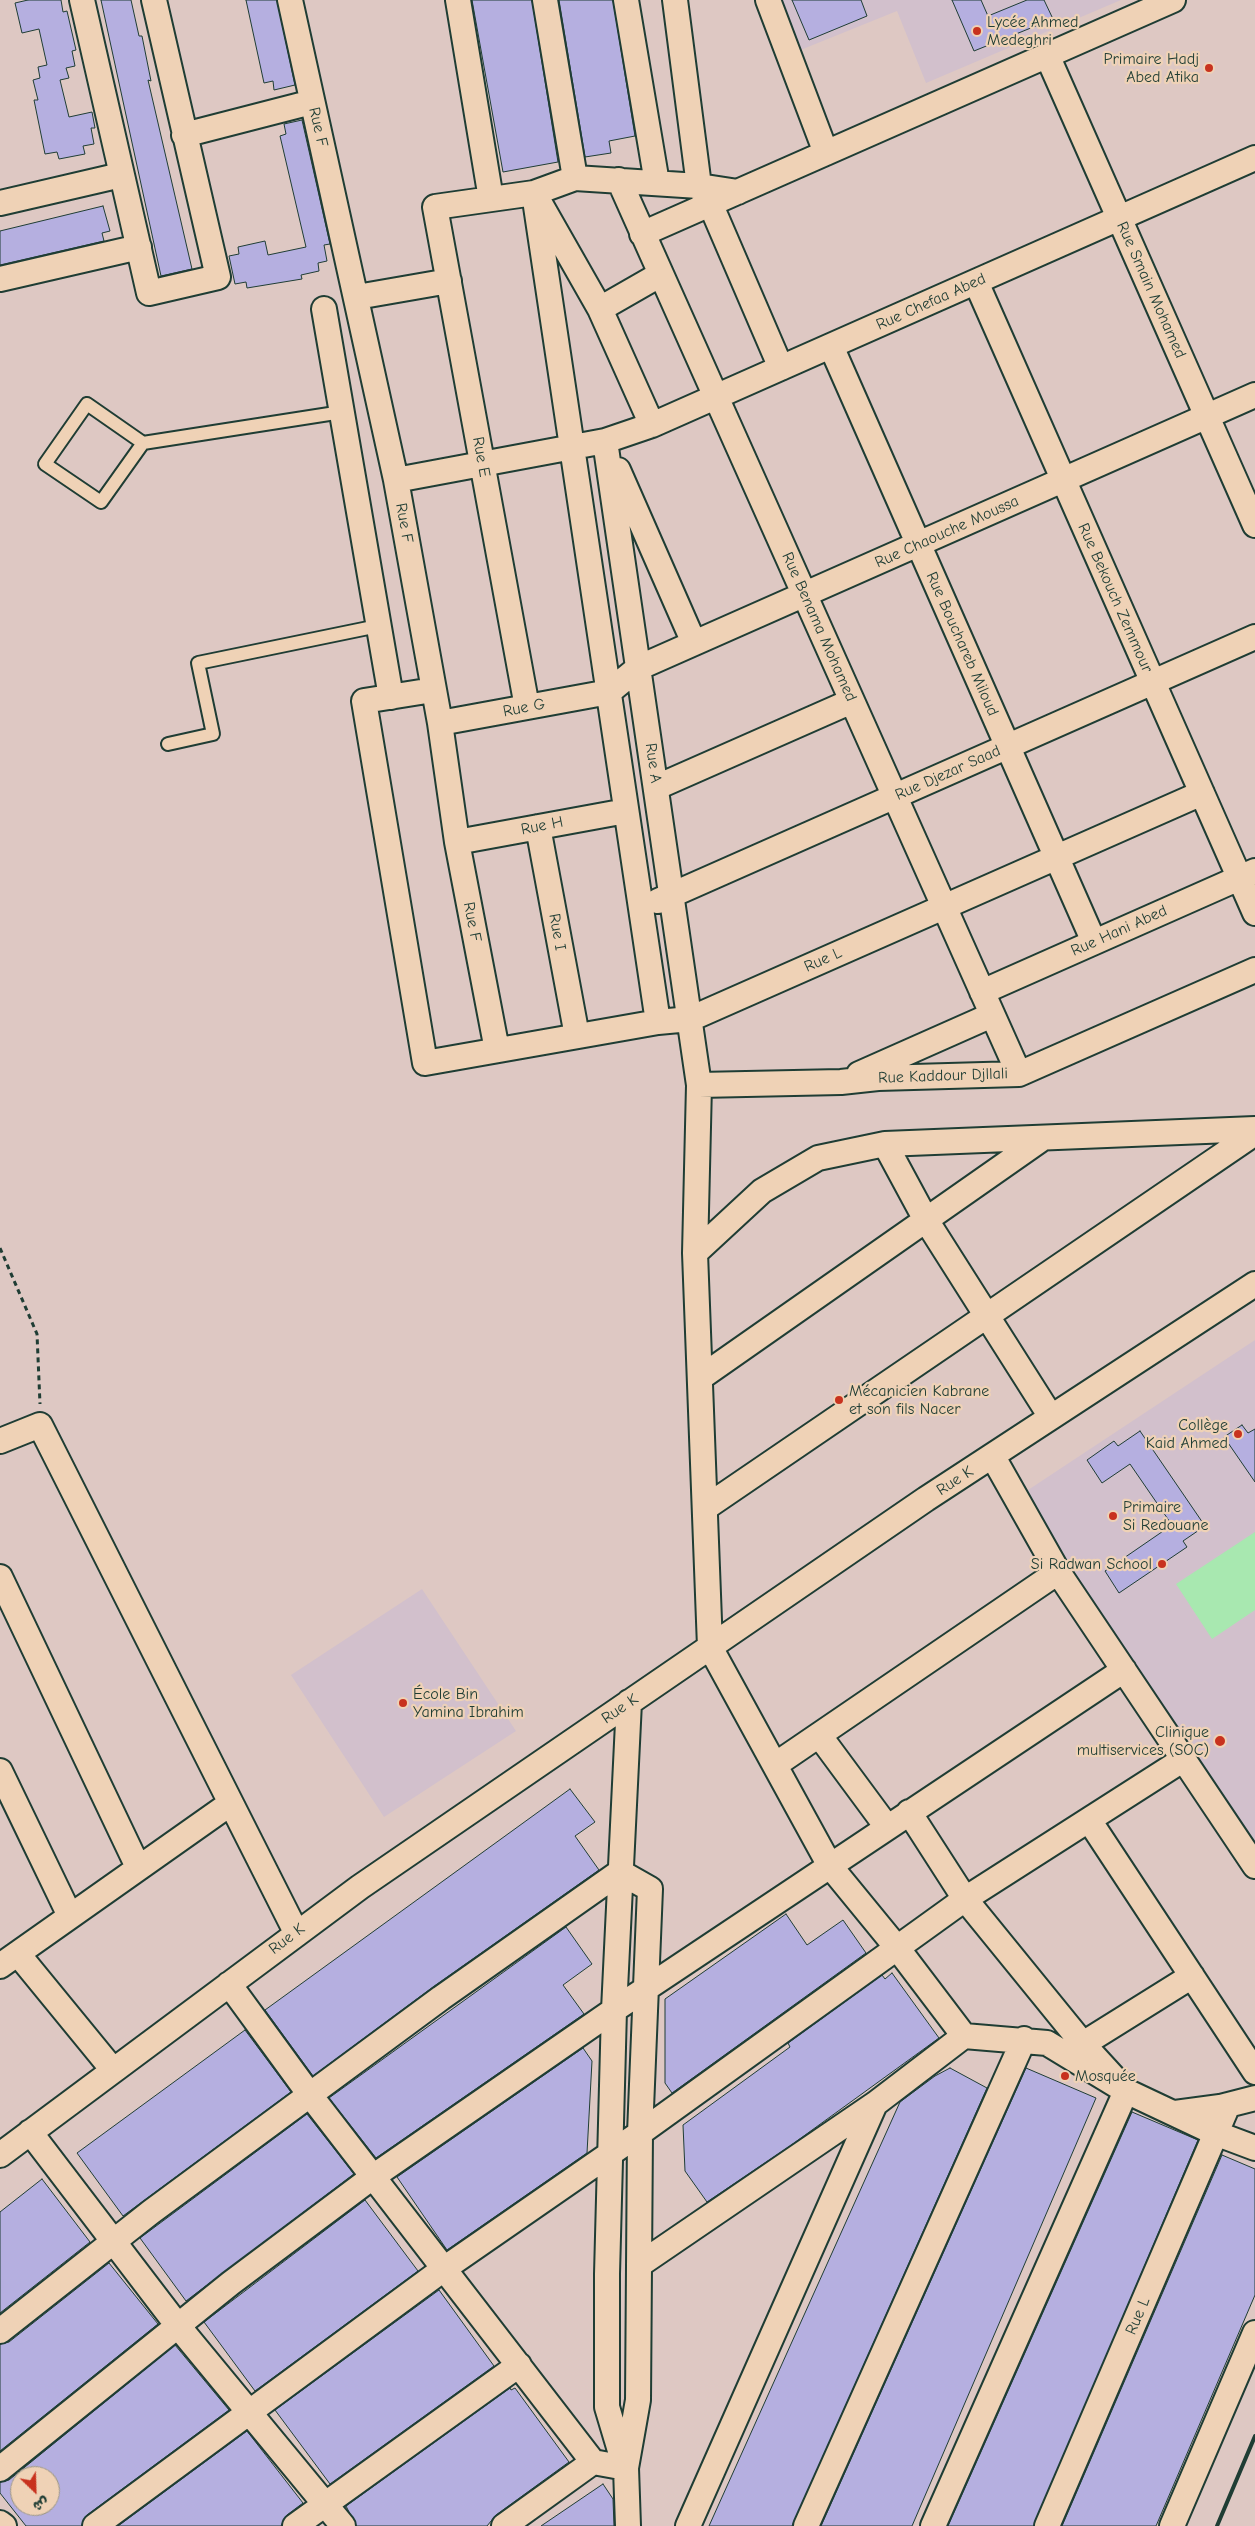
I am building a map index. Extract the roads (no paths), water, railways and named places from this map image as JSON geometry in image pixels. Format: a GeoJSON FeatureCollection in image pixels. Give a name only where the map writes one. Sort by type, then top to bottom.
{"type":"FeatureCollection","features":[{"type":"Feature","properties":{"kind":"street"},"geometry":{"type":"LineString","coordinates":[[82,0],[149,293],[218,277],[154,0]]}},
{"type":"Feature","properties":{"kind":"street","name":"Rue F"},"geometry":{"type":"LineString","coordinates":[[290,0],[396,480],[440,723],[457,842],[497,1050]]}},
{"type":"Feature","properties":{"kind":"street"},"geometry":{"type":"LineString","coordinates":[[458,0],[491,199],[534,193],[575,178],[657,183],[705,195],[738,192],[1173,0]]}},
{"type":"Feature","properties":{"kind":"street"},"geometry":{"type":"LineString","coordinates":[[546,0],[575,178]]}},
{"type":"Feature","properties":{"kind":"street"},"geometry":{"type":"LineString","coordinates":[[626,0],[657,183]]}},
{"type":"Feature","properties":{"kind":"street"},"geometry":{"type":"LineString","coordinates":[[674,0],[705,195],[781,368]]}},
{"type":"Feature","properties":{"kind":"street"},"geometry":{"type":"LineString","coordinates":[[768,0],[826,153]]}},
{"type":"Feature","properties":{"kind":"street","name":"Rue Smain Mohamed"},"geometry":{"type":"LineString","coordinates":[[1047,56],[1255,525]]}},
{"type":"Feature","properties":{"kind":"street"},"geometry":{"type":"LineString","coordinates":[[184,135],[312,102]]}},
{"type":"Feature","properties":{"kind":"street","name":"Rue Chefaa Abed"},"geometry":{"type":"LineString","coordinates":[[396,480],[605,441],[652,425],[1255,158]]}},
{"type":"Feature","properties":{"kind":"street"},"geometry":{"type":"LineString","coordinates":[[0,203],[122,175]]}},
{"type":"Feature","properties":{"kind":"street","name":"Rue Benama Mohamed"},"geometry":{"type":"LineString","coordinates":[[618,180],[1019,1074]]}},
{"type":"Feature","properties":{"kind":"street"},"geometry":{"type":"LineString","coordinates":[[534,193],[600,309],[652,425]]}},
{"type":"Feature","properties":{"kind":"street"},"geometry":{"type":"LineString","coordinates":[[534,193],[658,1022]]}},
{"type":"Feature","properties":{"kind":"street"},"geometry":{"type":"LineString","coordinates":[[642,234],[705,195]]}},
{"type":"Feature","properties":{"kind":"street","name":"Rue E"},"geometry":{"type":"LineString","coordinates":[[491,199],[435,207],[527,707]]}},
{"type":"Feature","properties":{"kind":"street"},"geometry":{"type":"LineString","coordinates":[[0,279],[139,247]]}},
{"type":"Feature","properties":{"kind":"street"},"geometry":{"type":"LineString","coordinates":[[600,309],[661,274]]}},
{"type":"Feature","properties":{"kind":"street"},"geometry":{"type":"LineString","coordinates":[[357,297],[448,281]]}},
{"type":"Feature","properties":{"kind":"street","name":"Rue Bekouch Zemmour"},"geometry":{"type":"LineString","coordinates":[[976,282],[1202,793],[1247,874],[1255,913]]}},
{"type":"Feature","properties":{"kind":"street"},"geometry":{"type":"LineString","coordinates":[[324,310],[390,697],[433,690]]}},
{"type":"Feature","properties":{"kind":"street","name":"Rue Bouchareb Miloud"},"geometry":{"type":"LineString","coordinates":[[831,346],[1094,942]]}},
{"type":"Feature","properties":{"kind":"street","name":"Rue Chaouche Moussa"},"geometry":{"type":"LineString","coordinates":[[609,692],[638,668],[1255,395]]}},
{"type":"Feature","properties":{"kind":"street"},"geometry":{"type":"LineString","coordinates":[[605,441],[694,643]]}},
{"type":"Feature","properties":{"kind":"street","name":"Rue A"},"geometry":{"type":"LineString","coordinates":[[605,441],[699,1084],[695,1253],[710,1647]]}},
{"type":"Feature","properties":{"kind":"street","name":"Rue Djezar Saad"},"geometry":{"type":"LineString","coordinates":[[640,909],[1255,637]]}},
{"type":"Feature","properties":{"kind":"street","name":"Rue G"},"geometry":{"type":"LineString","coordinates":[[440,723],[609,692]]}},
{"type":"Feature","properties":{"kind":"street","name":"Rue L"},"geometry":{"type":"LineString","coordinates":[[390,697],[364,701],[425,1063],[658,1022],[690,1019],[1202,793]]}},
{"type":"Feature","properties":{"kind":"street","name":"Rue H"},"geometry":{"type":"LineString","coordinates":[[457,842],[538,827],[625,804],[852,700]]}},
{"type":"Feature","properties":{"kind":"street","name":"Rue I"},"geometry":{"type":"LineString","coordinates":[[538,827],[577,1036]]}},
{"type":"Feature","properties":{"kind":"street","name":"Rue Hani Abed"},"geometry":{"type":"LineString","coordinates":[[982,992],[1247,874]]}},
{"type":"Feature","properties":{"kind":"street","name":"Rue Kaddour Djllali"},"geometry":{"type":"LineString","coordinates":[[699,1084],[841,1082],[878,1078],[1019,1074],[1255,970]]}},
{"type":"Feature","properties":{"kind":"street"},"geometry":{"type":"LineString","coordinates":[[841,1082],[992,1015]]}},
{"type":"Feature","properties":{"kind":"street"},"geometry":{"type":"LineString","coordinates":[[695,1253],[762,1191],[818,1158],[885,1144],[1255,1131]]}},
{"type":"Feature","properties":{"kind":"street"},"geometry":{"type":"LineString","coordinates":[[705,1508],[1255,1131]]}},
{"type":"Feature","properties":{"kind":"street"},"geometry":{"type":"LineString","coordinates":[[700,1378],[1043,1138]]}},
{"type":"Feature","properties":{"kind":"street"},"geometry":{"type":"LineString","coordinates":[[885,1144],[926,1220],[988,1314],[1051,1417]]}},
{"type":"Feature","properties":{"kind":"street","name":"Rue K"},"geometry":{"type":"LineString","coordinates":[[0,2155],[296,1932],[710,1647],[1051,1417],[1255,1284]]}},
{"type":"Feature","properties":{"kind":"street"},"geometry":{"type":"LineString","coordinates":[[0,1441],[40,1425],[296,1932]]}},
{"type":"Feature","properties":{"kind":"street"},"geometry":{"type":"LineString","coordinates":[[992,1457],[1058,1572],[1255,1866]]}},
{"type":"Feature","properties":{"kind":"street"},"geometry":{"type":"LineString","coordinates":[[774,1765],[1058,1572]]}},
{"type":"Feature","properties":{"kind":"street"},"geometry":{"type":"LineString","coordinates":[[0,1577],[9,1620],[138,1867]]}},
{"type":"Feature","properties":{"kind":"street"},"geometry":{"type":"LineString","coordinates":[[710,1647],[830,1866],[898,1949],[964,2036]]}},
{"type":"Feature","properties":{"kind":"street"},"geometry":{"type":"LineString","coordinates":[[0,2469],[178,2326],[374,2176],[614,2010],[1124,1670]]}},
{"type":"Feature","properties":{"kind":"street"},"geometry":{"type":"LineString","coordinates":[[626,2468],[607,2408],[614,2010],[629,1702]]}},
{"type":"Feature","properties":{"kind":"street"},"geometry":{"type":"LineString","coordinates":[[819,1735],[887,1827]]}},
{"type":"Feature","properties":{"kind":"street"},"geometry":{"type":"LineString","coordinates":[[95,2526],[445,2268],[612,2153],[965,1899],[1184,1759]]}},
{"type":"Feature","properties":{"kind":"street"},"geometry":{"type":"LineString","coordinates":[[0,1771],[70,1916]]}},
{"type":"Feature","properties":{"kind":"street"},"geometry":{"type":"LineString","coordinates":[[113,2070],[9,1960],[231,1803]]}},
{"type":"Feature","properties":{"kind":"street"},"geometry":{"type":"LineString","coordinates":[[909,1812],[965,1899],[1084,2044],[1126,2091]]}},
{"type":"Feature","properties":{"kind":"street"},"geometry":{"type":"LineString","coordinates":[[1089,1820],[1255,2072]]}},
{"type":"Feature","properties":{"kind":"street"},"geometry":{"type":"LineString","coordinates":[[620,1872],[650,1889],[640,2133],[638,2400],[626,2468],[628,2526]]}},
{"type":"Feature","properties":{"kind":"street"},"geometry":{"type":"LineString","coordinates":[[0,2331],[112,2242],[440,1998],[620,1872]]}},
{"type":"Feature","properties":{"kind":"street"},"geometry":{"type":"LineString","coordinates":[[1084,2044],[1192,1976]]}},
{"type":"Feature","properties":{"kind":"street"},"geometry":{"type":"LineString","coordinates":[[229,1984],[310,2095],[593,2462],[626,2468]]}},
{"type":"Feature","properties":{"kind":"street"},"geometry":{"type":"LineString","coordinates":[[639,2265],[875,2104],[964,2036],[1024,2039],[1047,2043],[1126,2091],[1215,2132],[1255,2148]]}},
{"type":"Feature","properties":{"kind":"street"},"geometry":{"type":"LineString","coordinates":[[806,2526],[1024,2039]]}},
{"type":"Feature","properties":{"kind":"street"},"geometry":{"type":"LineString","coordinates":[[933,2526],[1126,2091]]}},
{"type":"Feature","properties":{"kind":"street"},"geometry":{"type":"LineString","coordinates":[[1175,2113],[1228,2105],[1255,2098]]}},
{"type":"Feature","properties":{"kind":"street"},"geometry":{"type":"LineString","coordinates":[[688,2526],[875,2104]]}},
{"type":"Feature","properties":{"kind":"street","name":"Rue L"},"geometry":{"type":"LineString","coordinates":[[1047,2526],[1228,2105]]}},
{"type":"Feature","properties":{"kind":"street"},"geometry":{"type":"LineString","coordinates":[[30,2132],[112,2242],[178,2326],[343,2526]]}},
{"type":"Feature","properties":{"kind":"street"},"geometry":{"type":"LineString","coordinates":[[1172,2526],[1255,2333]]}},
{"type":"Feature","properties":{"kind":"street"},"geometry":{"type":"LineString","coordinates":[[295,2526],[519,2365]]}},
{"type":"Feature","properties":{"kind":"street"},"geometry":{"type":"LineString","coordinates":[[504,2526],[593,2462]]}},
{"type":"Feature","properties":{"kind":"street"},"geometry":{"type":"LineString","coordinates":[[0,2523],[4,2526]]}},
{"type":"Feature","properties":{"kind":"lane"},"geometry":{"type":"LineString","coordinates":[[142,443],[101,502],[45,464],[87,404],[142,443],[342,412]]}},
{"type":"Feature","properties":{"kind":"lane"},"geometry":{"type":"LineString","coordinates":[[168,744],[213,734],[198,663],[378,626]]}},
{"type":"Feature","properties":{"kind":"railway"},"geometry":{"type":"LineString","coordinates":[[1217,2526],[1255,2436]]}},
{"type":"Feature","properties":{"kind":"place","name":"Lycée Ahmed Medeghri"},"geometry":{"type":"Point","coordinates":[977,31]}},
{"type":"Feature","properties":{"kind":"place","name":"Primaire Hadj Abed Atika"},"geometry":{"type":"Point","coordinates":[1209,68]}},
{"type":"Feature","properties":{"kind":"place","name":"Mécanicien Kabrane et son fils Nacer"},"geometry":{"type":"Point","coordinates":[839,1400]}},
{"type":"Feature","properties":{"kind":"place","name":"Collège Kaid Ahmed"},"geometry":{"type":"Point","coordinates":[1238,1434]}},
{"type":"Feature","properties":{"kind":"place","name":"Primaire Si Redouane"},"geometry":{"type":"Point","coordinates":[1113,1516]}},
{"type":"Feature","properties":{"kind":"place","name":"Si Radwan School"},"geometry":{"type":"Point","coordinates":[1162,1564]}},
{"type":"Feature","properties":{"kind":"place","name":"École Bin Yamina Ibrahim"},"geometry":{"type":"Point","coordinates":[403,1703]}},
{"type":"Feature","properties":{"kind":"place","name":"Clinique multiservices (SOC)"},"geometry":{"type":"Point","coordinates":[1220,1741]}},
{"type":"Feature","properties":{"kind":"place","name":"Mosquée"},"geometry":{"type":"Point","coordinates":[1065,2076]}}]}
